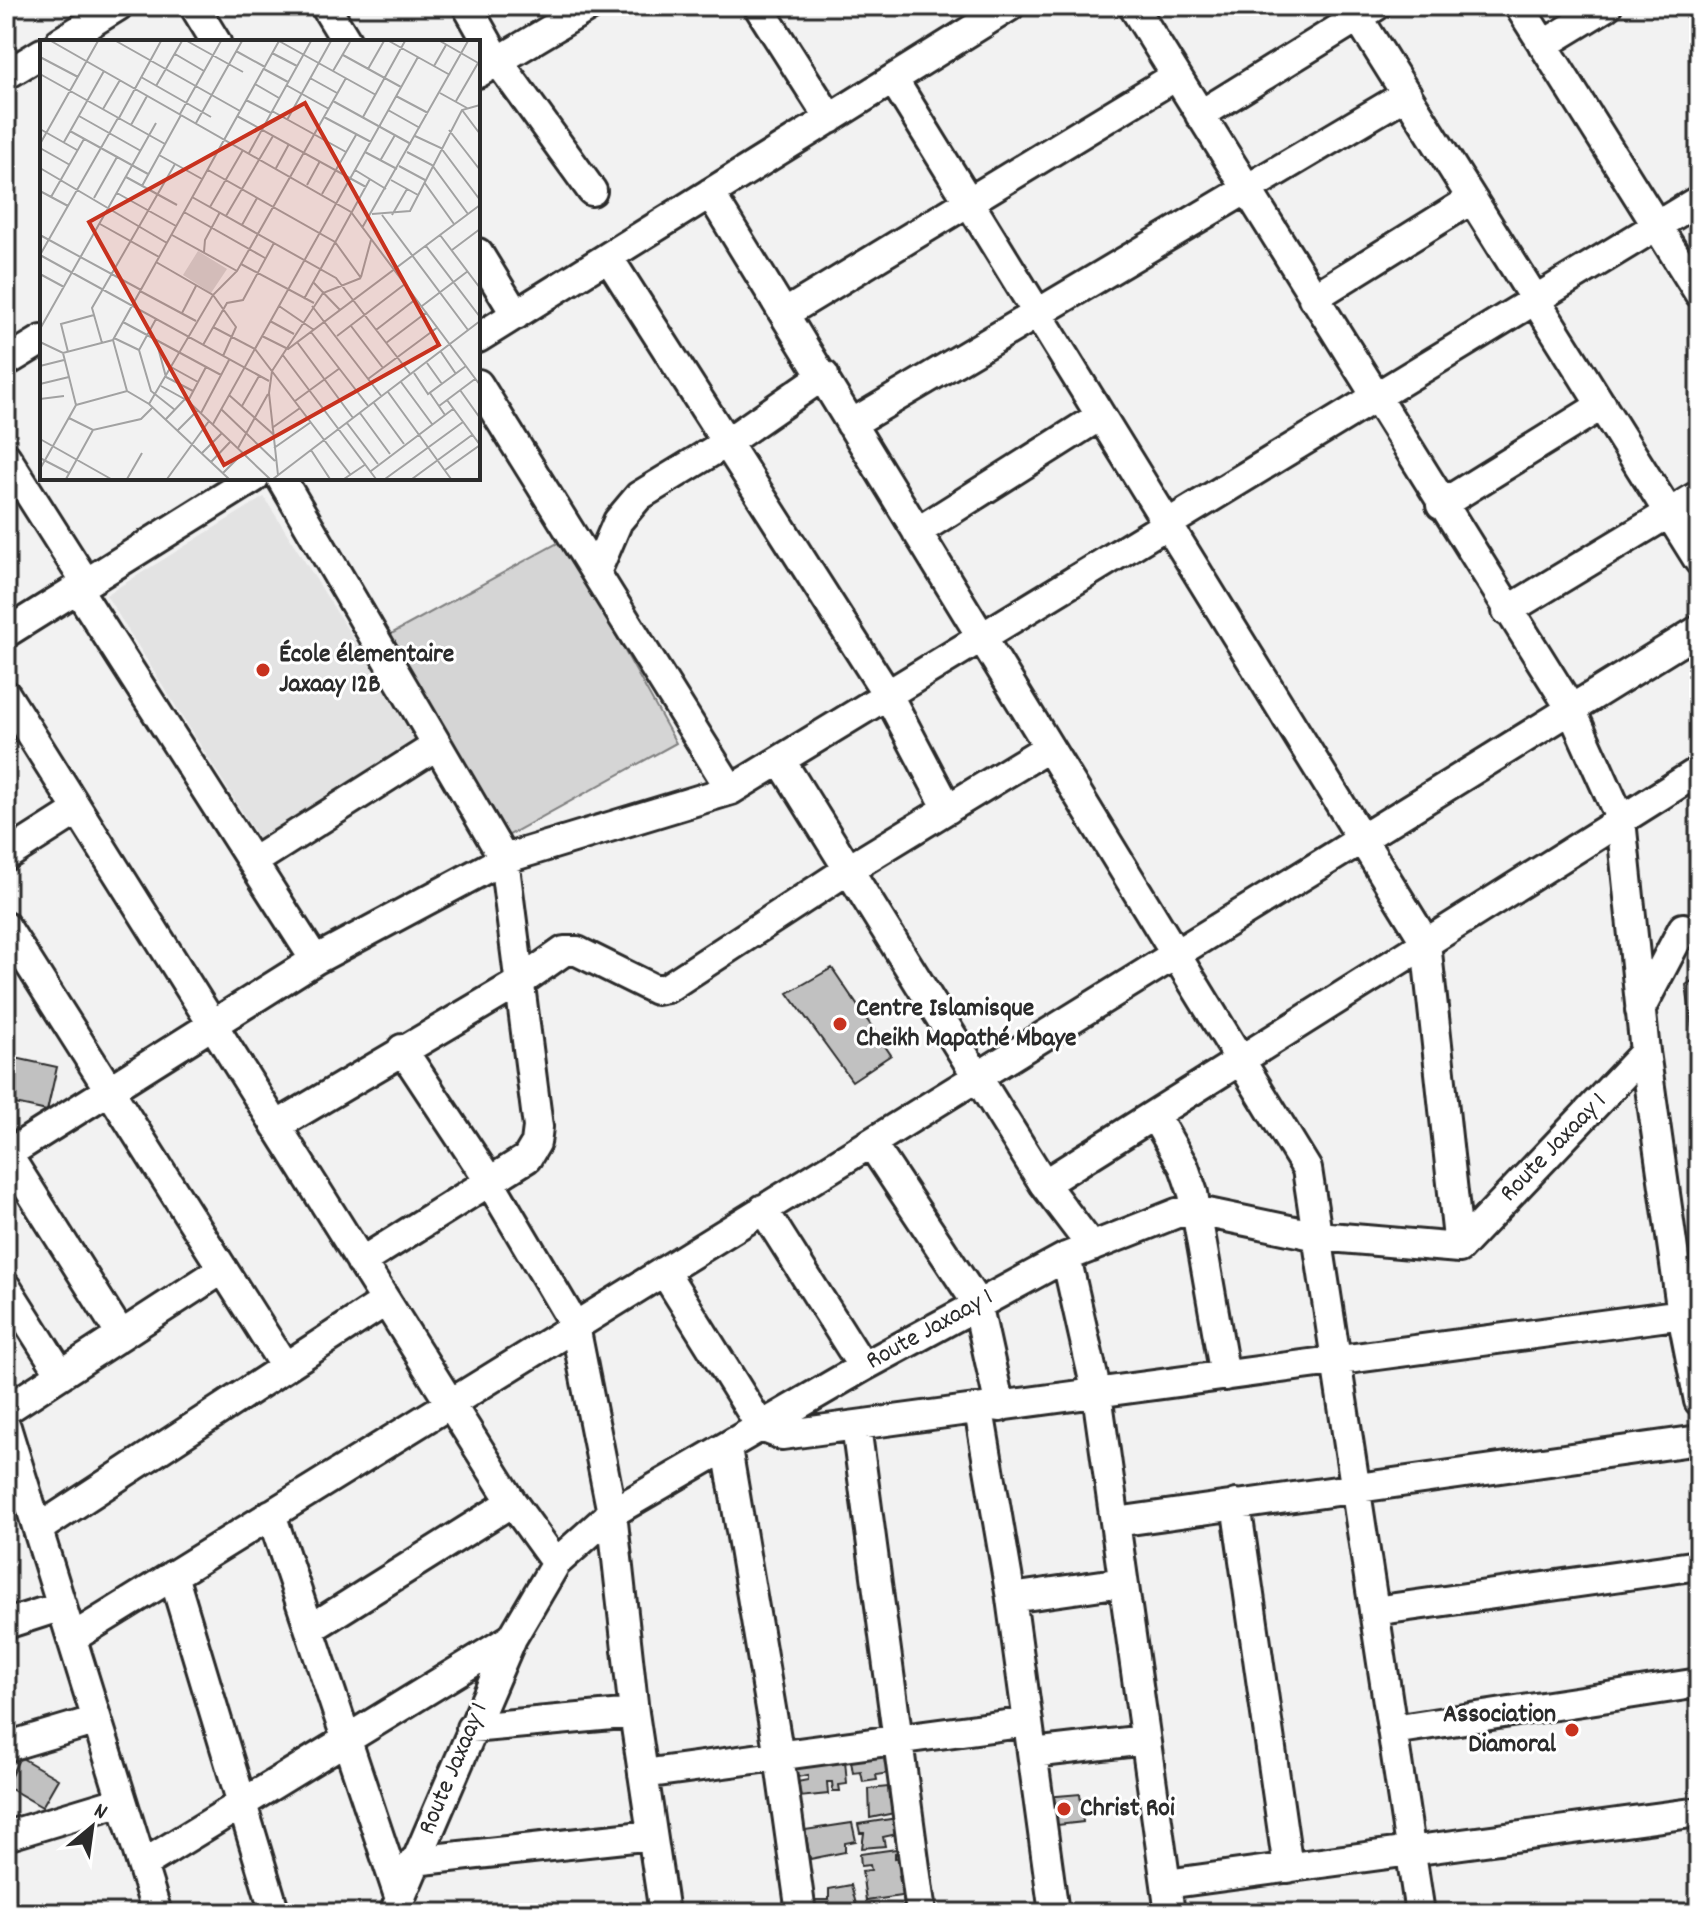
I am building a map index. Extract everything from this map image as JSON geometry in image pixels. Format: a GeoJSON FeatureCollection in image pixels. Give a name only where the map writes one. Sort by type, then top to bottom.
{"type":"FeatureCollection","features":[{"type":"Feature","properties":{"kind":"street"},"geometry":{"type":"LineString","coordinates":[[63,40],[118,6]]}},
{"type":"Feature","properties":{"kind":"street"},"geometry":{"type":"LineString","coordinates":[[194,6],[215,40]]}},
{"type":"Feature","properties":{"kind":"street"},"geometry":{"type":"LineString","coordinates":[[325,6],[346,40]]}},
{"type":"Feature","properties":{"kind":"street"},"geometry":{"type":"LineString","coordinates":[[467,6],[479,40]]}},
{"type":"Feature","properties":{"kind":"street"},"geometry":{"type":"LineString","coordinates":[[488,67],[590,6]]}},
{"type":"Feature","properties":{"kind":"street"},"geometry":{"type":"LineString","coordinates":[[758,6],[830,119]]}},
{"type":"Feature","properties":{"kind":"street"},"geometry":{"type":"LineString","coordinates":[[480,337],[1010,6]]}},
{"type":"Feature","properties":{"kind":"street"},"geometry":{"type":"LineString","coordinates":[[1133,6],[1507,611],[1571,709],[1621,820],[1645,1052],[1690,1313],[1699,1401]]}},
{"type":"Feature","properties":{"kind":"street"},"geometry":{"type":"LineString","coordinates":[[1519,6],[1699,293]]}},
{"type":"Feature","properties":{"kind":"street"},"geometry":{"type":"LineString","coordinates":[[1543,45],[1607,6]]}},
{"type":"Feature","properties":{"kind":"street"},"geometry":{"type":"LineString","coordinates":[[1200,115],[1362,10],[1407,94],[1699,561]]}},
{"type":"Feature","properties":{"kind":"street"},"geometry":{"type":"LineString","coordinates":[[480,44],[488,67],[592,191]]}},
{"type":"Feature","properties":{"kind":"street"},"geometry":{"type":"LineString","coordinates":[[6,75],[40,54]]}},
{"type":"Feature","properties":{"kind":"street"},"geometry":{"type":"LineString","coordinates":[[784,314],[1176,76]]}},
{"type":"Feature","properties":{"kind":"street"},"geometry":{"type":"LineString","coordinates":[[893,79],[1426,943],[1459,1248]]}},
{"type":"Feature","properties":{"kind":"street"},"geometry":{"type":"LineString","coordinates":[[851,424],[1407,94]]}},
{"type":"Feature","properties":{"kind":"street"},"geometry":{"type":"LineString","coordinates":[[710,193],[1307,1169],[1420,1913]]}},
{"type":"Feature","properties":{"kind":"street"},"geometry":{"type":"LineString","coordinates":[[1313,298],[1472,199]]}},
{"type":"Feature","properties":{"kind":"street"},"geometry":{"type":"LineString","coordinates":[[121,1335],[7,1154],[315,960],[504,859],[731,790],[889,697],[1374,396],[1699,200]]}},
{"type":"Feature","properties":{"kind":"street"},"geometry":{"type":"LineString","coordinates":[[480,256],[516,315]]}},
{"type":"Feature","properties":{"kind":"street"},"geometry":{"type":"LineString","coordinates":[[608,257],[889,697],[948,809]]}},
{"type":"Feature","properties":{"kind":"street"},"geometry":{"type":"LineString","coordinates":[[6,362],[40,341]]}},
{"type":"Feature","properties":{"kind":"street"},"geometry":{"type":"LineString","coordinates":[[597,570],[625,508],[824,375]]}},
{"type":"Feature","properties":{"kind":"street"},"geometry":{"type":"LineString","coordinates":[[480,387],[597,570],[731,790]]}},
{"type":"Feature","properties":{"kind":"street"},"geometry":{"type":"LineString","coordinates":[[1441,505],[1602,405]]}},
{"type":"Feature","properties":{"kind":"street"},"geometry":{"type":"LineString","coordinates":[[917,532],[1100,416]]}},
{"type":"Feature","properties":{"kind":"street"},"geometry":{"type":"LineString","coordinates":[[6,457],[82,586],[315,960]]}},
{"type":"Feature","properties":{"kind":"street"},"geometry":{"type":"LineString","coordinates":[[6,633],[251,480]]}},
{"type":"Feature","properties":{"kind":"street"},"geometry":{"type":"LineString","coordinates":[[282,480],[504,859],[538,1127],[536,1143],[527,1158],[361,1262]]}},
{"type":"Feature","properties":{"kind":"street"},"geometry":{"type":"LineString","coordinates":[[1507,611],[1699,495]]}},
{"type":"Feature","properties":{"kind":"street"},"geometry":{"type":"LineString","coordinates":[[72,1638],[1699,630]]}},
{"type":"Feature","properties":{"kind":"street"},"geometry":{"type":"LineString","coordinates":[[6,695],[512,1502],[556,1563]]}},
{"type":"Feature","properties":{"kind":"street"},"geometry":{"type":"LineString","coordinates":[[253,862],[436,746]]}},
{"type":"Feature","properties":{"kind":"street"},"geometry":{"type":"LineString","coordinates":[[276,1126],[520,982],[564,951],[577,951],[656,990],[667,988],[849,869],[1049,747]]}},
{"type":"Feature","properties":{"kind":"street"},"geometry":{"type":"LineString","coordinates":[[781,761],[1044,1184],[1079,1252],[1170,1913]]}},
{"type":"Feature","properties":{"kind":"street"},"geometry":{"type":"LineString","coordinates":[[1044,1184],[1699,771]]}},
{"type":"Feature","properties":{"kind":"street"},"geometry":{"type":"LineString","coordinates":[[6,856],[78,810]]}},
{"type":"Feature","properties":{"kind":"street"},"geometry":{"type":"LineString","coordinates":[[1634,956],[1691,924]]}},
{"type":"Feature","properties":{"kind":"street"},"geometry":{"type":"LineString","coordinates":[[1640,1010],[1691,924]]}},
{"type":"Feature","properties":{"kind":"street"},"geometry":{"type":"LineString","coordinates":[[7,936],[285,1367]]}},
{"type":"Feature","properties":{"kind":"street"},"geometry":{"type":"LineString","coordinates":[[402,1049],[490,1182],[575,1326],[612,1513],[634,1713],[664,1913]]}},
{"type":"Feature","properties":{"kind":"street","name":"Route Jaxaay 1"},"geometry":{"type":"LineString","coordinates":[[397,1906],[512,1638],[556,1563],[612,1513],[977,1303],[1079,1252],[1177,1213],[1198,1211],[1318,1236],[1459,1248],[1645,1052]]}},
{"type":"Feature","properties":{"kind":"street"},"geometry":{"type":"LineString","coordinates":[[1154,1115],[1184,1167],[1198,1211],[1225,1376]]}},
{"type":"Feature","properties":{"kind":"street"},"geometry":{"type":"LineString","coordinates":[[871,1143],[977,1303],[1011,1598],[1054,1913]]}},
{"type":"Feature","properties":{"kind":"street"},"geometry":{"type":"LineString","coordinates":[[763,1209],[863,1367]]}},
{"type":"Feature","properties":{"kind":"street"},"geometry":{"type":"LineString","coordinates":[[6,1410],[223,1269]]}},
{"type":"Feature","properties":{"kind":"street"},"geometry":{"type":"LineString","coordinates":[[664,1271],[761,1427],[782,1435],[1690,1313]]}},
{"type":"Feature","properties":{"kind":"street"},"geometry":{"type":"LineString","coordinates":[[6,1287],[61,1374]]}},
{"type":"Feature","properties":{"kind":"street"},"geometry":{"type":"LineString","coordinates":[[38,1529],[386,1301]]}},
{"type":"Feature","properties":{"kind":"street"},"geometry":{"type":"LineString","coordinates":[[856,1426],[921,1913]]}},
{"type":"Feature","properties":{"kind":"street"},"geometry":{"type":"LineString","coordinates":[[6,1427],[17,1502],[38,1529],[154,1912]]}},
{"type":"Feature","properties":{"kind":"street"},"geometry":{"type":"LineString","coordinates":[[1116,1522],[1699,1440]]}},
{"type":"Feature","properties":{"kind":"street"},"geometry":{"type":"LineString","coordinates":[[727,1448],[779,1756],[801,1913]]}},
{"type":"Feature","properties":{"kind":"street"},"geometry":{"type":"LineString","coordinates":[[310,1629],[512,1502]]}},
{"type":"Feature","properties":{"kind":"street"},"geometry":{"type":"LineString","coordinates":[[1236,1504],[1288,1868]]}},
{"type":"Feature","properties":{"kind":"street"},"geometry":{"type":"LineString","coordinates":[[271,1514],[347,1741],[397,1906]]}},
{"type":"Feature","properties":{"kind":"street"},"geometry":{"type":"LineString","coordinates":[[1374,1611],[1699,1565]]}},
{"type":"Feature","properties":{"kind":"street"},"geometry":{"type":"LineString","coordinates":[[173,1575],[275,1913]]}},
{"type":"Feature","properties":{"kind":"street"},"geometry":{"type":"LineString","coordinates":[[1011,1598],[1123,1582]]}},
{"type":"Feature","properties":{"kind":"street"},"geometry":{"type":"LineString","coordinates":[[6,1624],[62,1606]]}},
{"type":"Feature","properties":{"kind":"street"},"geometry":{"type":"LineString","coordinates":[[142,1865],[512,1638]]}},
{"type":"Feature","properties":{"kind":"street"},"geometry":{"type":"LineString","coordinates":[[1393,1730],[1699,1683]]}},
{"type":"Feature","properties":{"kind":"street"},"geometry":{"type":"LineString","coordinates":[[471,1728],[634,1713]]}},
{"type":"Feature","properties":{"kind":"street"},"geometry":{"type":"LineString","coordinates":[[6,1747],[97,1720]]}},
{"type":"Feature","properties":{"kind":"street"},"geometry":{"type":"LineString","coordinates":[[643,1774],[1028,1722]]}},
{"type":"Feature","properties":{"kind":"street"},"geometry":{"type":"LineString","coordinates":[[1033,1753],[1145,1740]]}},
{"type":"Feature","properties":{"kind":"street"},"geometry":{"type":"LineString","coordinates":[[6,1836],[122,1801]]}},
{"type":"Feature","properties":{"kind":"street"},"geometry":{"type":"LineString","coordinates":[[1166,1884],[1699,1812]]}},
{"type":"Feature","properties":{"kind":"street"},"geometry":{"type":"LineString","coordinates":[[414,1861],[652,1835]]}},
{"type":"Feature","properties":{"kind":"shaded area","name":"École élementaire Jaxaay 12B"},"geometry":{"type":"Polygon","coordinates":[[[264,497],[420,744],[261,842],[106,595],[264,497]]]}},
{"type":"Feature","properties":{"kind":"shaded area"},"geometry":{"type":"Polygon","coordinates":[[[563,540],[676,743],[504,838],[391,634],[563,540]]]}},
{"type":"Feature","properties":{"kind":"building"},"geometry":{"type":"Polygon","coordinates":[[[832,968],[891,1055],[852,1081],[788,993],[832,968]]]}},
{"type":"Feature","properties":{"kind":"building"},"geometry":{"type":"Polygon","coordinates":[[[1699,976],[1699,1077],[1686,985],[1699,976]]]}},
{"type":"Feature","properties":{"kind":"building"},"geometry":{"type":"Polygon","coordinates":[[[6,1056],[57,1067],[47,1111],[6,1102],[6,1056]]]}},
{"type":"Feature","properties":{"kind":"building"},"geometry":{"type":"Polygon","coordinates":[[[20,1757],[58,1779],[42,1807],[6,1786],[20,1757]]]}},
{"type":"Feature","properties":{"kind":"building"},"geometry":{"type":"Polygon","coordinates":[[[884,1757],[885,1764],[895,1763],[896,1772],[876,1775],[877,1780],[863,1782],[861,1772],[853,1773],[851,1761],[884,1757]]]}},
{"type":"Feature","properties":{"kind":"building"},"geometry":{"type":"Polygon","coordinates":[[[845,1760],[847,1784],[839,1785],[840,1791],[833,1791],[832,1782],[827,1782],[828,1794],[799,1797],[797,1782],[808,1780],[808,1775],[797,1777],[796,1766],[845,1760]]]}},
{"type":"Feature","properties":{"kind":"building"},"geometry":{"type":"Polygon","coordinates":[[[888,1787],[889,1798],[901,1796],[904,1811],[870,1818],[869,1789],[888,1787]]]}},
{"type":"Feature","properties":{"kind":"building"},"geometry":{"type":"Polygon","coordinates":[[[1080,1794],[1083,1822],[1049,1826],[1046,1797],[1080,1794]]]}},
{"type":"Feature","properties":{"kind":"building"},"geometry":{"type":"Polygon","coordinates":[[[904,1817],[906,1832],[883,1837],[885,1846],[862,1848],[864,1833],[860,1833],[858,1824],[904,1817]]]}},
{"type":"Feature","properties":{"kind":"building"},"geometry":{"type":"Polygon","coordinates":[[[852,1823],[856,1841],[845,1843],[845,1852],[810,1859],[805,1830],[852,1823]]]}},
{"type":"Feature","properties":{"kind":"building"},"geometry":{"type":"Polygon","coordinates":[[[911,1847],[911,1851],[895,1853],[895,1858],[909,1856],[911,1874],[899,1876],[900,1881],[913,1879],[915,1894],[866,1901],[862,1871],[871,1870],[870,1865],[861,1866],[860,1854],[911,1847]]]}},
{"type":"Feature","properties":{"kind":"building"},"geometry":{"type":"Polygon","coordinates":[[[851,1885],[858,1912],[816,1913],[815,1900],[829,1900],[829,1889],[851,1885]]]}},
{"type":"Feature","properties":{"kind":"building"},"geometry":{"type":"Polygon","coordinates":[[[904,1906],[904,1913],[884,1913],[884,1908],[904,1906]]]}},
{"type":"Feature","properties":{"kind":"place","name":"École élementaire Jaxaay 12B"},"geometry":{"type":"Point","coordinates":[263,670]}},
{"type":"Feature","properties":{"kind":"place","name":"Centre Islamisque Cheikh Mapathé Mbaye"},"geometry":{"type":"Point","coordinates":[840,1024]}},
{"type":"Feature","properties":{"kind":"place","name":"Association Diamoral"},"geometry":{"type":"Point","coordinates":[1572,1730]}},
{"type":"Feature","properties":{"kind":"place","name":"Christ Roi"},"geometry":{"type":"Point","coordinates":[1064,1809]}}]}
